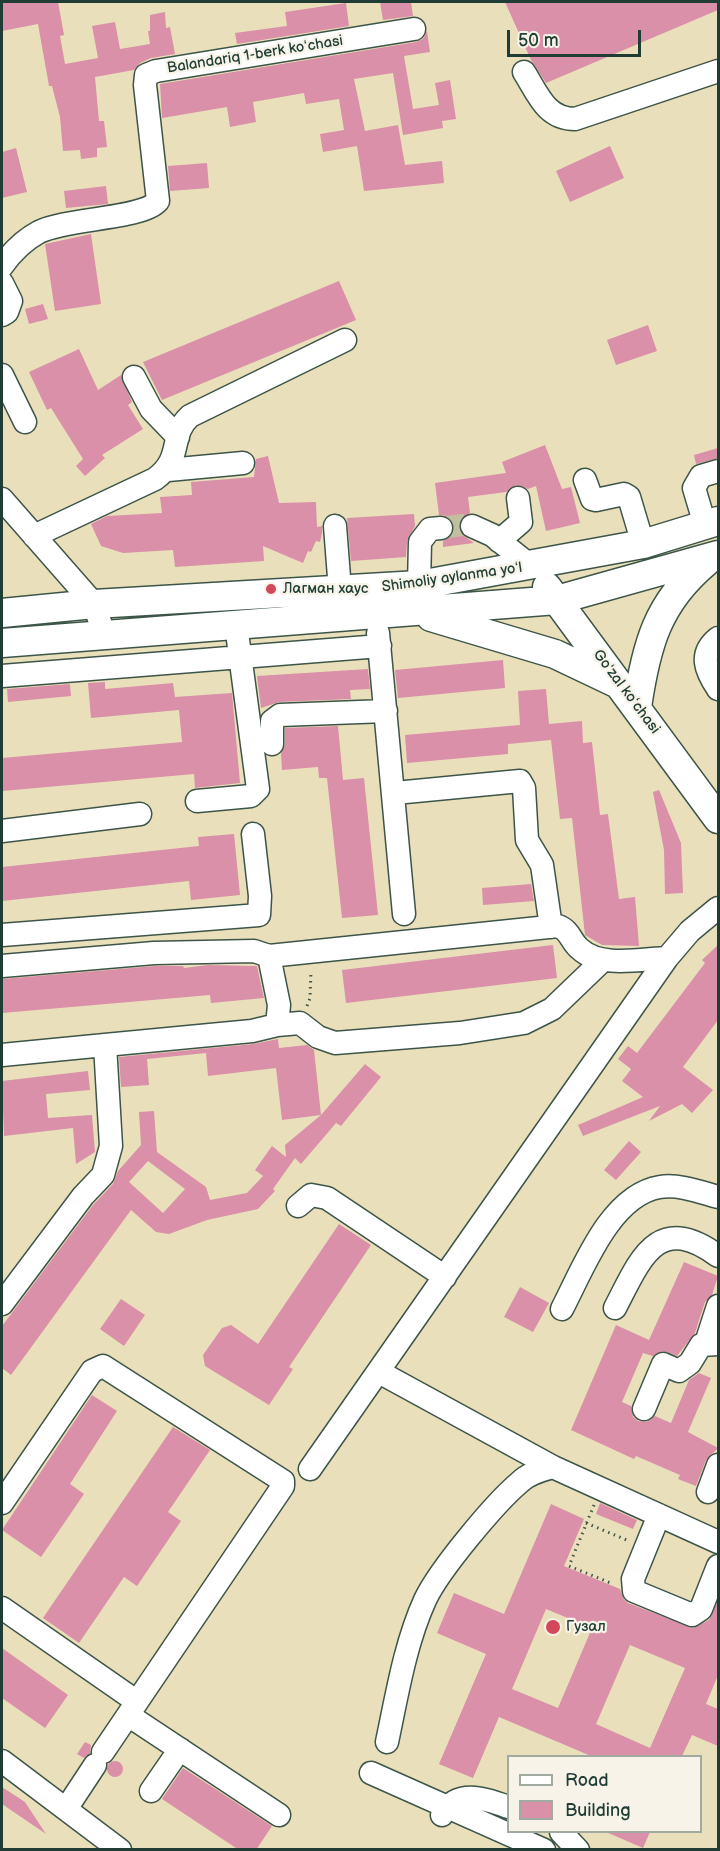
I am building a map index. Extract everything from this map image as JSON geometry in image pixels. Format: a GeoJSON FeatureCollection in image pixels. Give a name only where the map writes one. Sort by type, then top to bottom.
{"type":"FeatureCollection","features":[{"type":"Feature","properties":{"kind":"main road","name":"Shimoliy aylanma yoʻl"},"geometry":{"type":"LineString","coordinates":[[2,643],[377,616],[418,599],[531,567],[644,544],[712,523]]}},
{"type":"Feature","properties":{"kind":"main road","name":"Shimoliy aylanma yoʻl"},"geometry":{"type":"LineString","coordinates":[[2,613],[94,604],[340,590],[418,599],[557,600],[716,561]]}},
{"type":"Feature","properties":{"kind":"main road"},"geometry":{"type":"LineString","coordinates":[[418,599],[555,654],[629,696],[659,617],[688,577],[716,561]]}},
{"type":"Feature","properties":{"kind":"main road","name":"Goʻzal koʻchasi"},"geometry":{"type":"LineString","coordinates":[[531,567],[629,696],[718,819]]}},
{"type":"Feature","properties":{"kind":"street","name":"Balandariq 1-berk koʻchasi"},"geometry":{"type":"LineString","coordinates":[[2,266],[14,249],[39,232],[61,224],[144,211],[158,201],[145,85],[146,75],[156,71],[414,29]]}},
{"type":"Feature","properties":{"kind":"street"},"geometry":{"type":"LineString","coordinates":[[524,72],[552,112],[561,118],[575,118],[718,71]]}},
{"type":"Feature","properties":{"kind":"street"},"geometry":{"type":"LineString","coordinates":[[2,283],[11,301],[7,312],[2,315]]}},
{"type":"Feature","properties":{"kind":"street"},"geometry":{"type":"LineString","coordinates":[[168,470],[175,454],[181,425],[190,416],[345,340]]}},
{"type":"Feature","properties":{"kind":"street"},"geometry":{"type":"LineString","coordinates":[[2,375],[25,422]]}},
{"type":"Feature","properties":{"kind":"street"},"geometry":{"type":"LineString","coordinates":[[134,377],[151,409],[178,437]]}},
{"type":"Feature","properties":{"kind":"street"},"geometry":{"type":"LineString","coordinates":[[34,536],[155,479],[168,470],[243,463]]}},
{"type":"Feature","properties":{"kind":"street"},"geometry":{"type":"LineString","coordinates":[[712,523],[694,488],[701,476],[718,471]]}},
{"type":"Feature","properties":{"kind":"street"},"geometry":{"type":"LineString","coordinates":[[585,480],[592,499],[624,494],[629,497],[644,544]]}},
{"type":"Feature","properties":{"kind":"street"},"geometry":{"type":"LineString","coordinates":[[499,541],[521,522],[518,498]]}},
{"type":"Feature","properties":{"kind":"street"},"geometry":{"type":"LineString","coordinates":[[2,499],[94,604],[104,634]]}},
{"type":"Feature","properties":{"kind":"street"},"geometry":{"type":"LineString","coordinates":[[335,525],[340,590]]}},
{"type":"Feature","properties":{"kind":"street"},"geometry":{"type":"LineString","coordinates":[[472,526],[482,529],[531,567]]}},
{"type":"Feature","properties":{"kind":"street"},"geometry":{"type":"LineString","coordinates":[[418,599],[420,542],[430,529],[441,528]]}},
{"type":"Feature","properties":{"kind":"street"},"geometry":{"type":"LineString","coordinates":[[377,616],[395,793],[404,914]]}},
{"type":"Feature","properties":{"kind":"street"},"geometry":{"type":"LineString","coordinates":[[197,801],[250,796],[258,789],[236,625]]}},
{"type":"Feature","properties":{"kind":"street"},"geometry":{"type":"LineString","coordinates":[[718,638],[707,649],[704,661],[707,672],[718,688]]}},
{"type":"Feature","properties":{"kind":"street"},"geometry":{"type":"LineString","coordinates":[[2,676],[380,646]]}},
{"type":"Feature","properties":{"kind":"street"},"geometry":{"type":"LineString","coordinates":[[272,744],[272,721],[280,715],[386,711]]}},
{"type":"Feature","properties":{"kind":"street"},"geometry":{"type":"LineString","coordinates":[[395,793],[520,781],[524,788],[528,840],[542,865],[551,927]]}},
{"type":"Feature","properties":{"kind":"street"},"geometry":{"type":"LineString","coordinates":[[2,831],[140,814]]}},
{"type":"Feature","properties":{"kind":"street"},"geometry":{"type":"LineString","coordinates":[[253,834],[260,896],[261,954],[279,1005],[277,1026]]}},
{"type":"Feature","properties":{"kind":"street"},"geometry":{"type":"LineString","coordinates":[[310,1469],[667,958],[690,931],[718,908]]}},
{"type":"Feature","properties":{"kind":"street"},"geometry":{"type":"LineString","coordinates":[[2,935],[259,915]]}},
{"type":"Feature","properties":{"kind":"street"},"geometry":{"type":"LineString","coordinates":[[2,966],[154,953],[261,954],[309,951],[551,927],[565,928],[578,949],[603,960],[667,958]]}},
{"type":"Feature","properties":{"kind":"street"},"geometry":{"type":"LineString","coordinates":[[2,1055],[252,1030],[300,1023],[318,1037],[335,1043],[460,1033],[524,1023],[552,1009],[603,960]]}},
{"type":"Feature","properties":{"kind":"street"},"geometry":{"type":"LineString","coordinates":[[2,1304],[83,1196],[104,1175],[111,1146],[105,1045]]}},
{"type":"Feature","properties":{"kind":"street"},"geometry":{"type":"LineString","coordinates":[[562,1308],[611,1217],[629,1202],[646,1190],[662,1186],[679,1187],[718,1197]]}},
{"type":"Feature","properties":{"kind":"street"},"geometry":{"type":"LineString","coordinates":[[298,1206],[311,1195],[327,1198],[445,1277]]}},
{"type":"Feature","properties":{"kind":"street"},"geometry":{"type":"LineString","coordinates":[[615,1308],[651,1245],[662,1240],[683,1240],[707,1247],[718,1256]]}},
{"type":"Feature","properties":{"kind":"street"},"geometry":{"type":"LineString","coordinates":[[644,1409],[663,1364],[680,1371],[690,1363],[701,1345],[712,1343],[718,1306]]}},
{"type":"Feature","properties":{"kind":"street"},"geometry":{"type":"LineString","coordinates":[[2,1503],[92,1371],[103,1366],[281,1478],[283,1486],[66,1809]]}},
{"type":"Feature","properties":{"kind":"street"},"geometry":{"type":"LineString","coordinates":[[379,1372],[553,1467],[718,1542]]}},
{"type":"Feature","properties":{"kind":"street"},"geometry":{"type":"LineString","coordinates":[[708,1492],[718,1466]]}},
{"type":"Feature","properties":{"kind":"street"},"geometry":{"type":"LineString","coordinates":[[387,1742],[400,1678],[426,1599],[466,1540],[520,1481],[540,1470],[553,1467]]}},
{"type":"Feature","properties":{"kind":"street"},"geometry":{"type":"LineString","coordinates":[[659,1515],[632,1585],[640,1595],[692,1615],[701,1609],[718,1566]]}},
{"type":"Feature","properties":{"kind":"street"},"geometry":{"type":"LineString","coordinates":[[2,1608],[132,1708],[180,1749],[279,1815]]}},
{"type":"Feature","properties":{"kind":"street"},"geometry":{"type":"LineString","coordinates":[[151,1791],[180,1749]]}},
{"type":"Feature","properties":{"kind":"street"},"geometry":{"type":"LineString","coordinates":[[2,1761],[120,1850]]}},
{"type":"Feature","properties":{"kind":"street"},"geometry":{"type":"LineString","coordinates":[[370,1773],[508,1842],[544,1850]]}},
{"type":"Feature","properties":{"kind":"street"},"geometry":{"type":"LineString","coordinates":[[444,1811],[462,1798],[480,1797],[507,1807]]}},
{"type":"Feature","properties":{"kind":"street"},"geometry":{"type":"LineString","coordinates":[[562,1833],[578,1850]]}},
{"type":"Feature","properties":{"kind":"path"},"geometry":{"type":"LineString","coordinates":[[300,1023],[310,998],[309,951]]}},
{"type":"Feature","properties":{"kind":"path"},"geometry":{"type":"LineString","coordinates":[[600,1490],[569,1566],[622,1588],[632,1585]]}},
{"type":"Feature","properties":{"kind":"path"},"geometry":{"type":"LineString","coordinates":[[586,1523],[646,1548]]}},
{"type":"Feature","properties":{"kind":"building"},"geometry":{"type":"Polygon","coordinates":[[[2,2],[58,2],[64,35],[60,36],[65,64],[98,58],[92,26],[115,22],[120,49],[150,44],[148,31],[150,31],[150,15],[165,12],[166,28],[170,27],[175,54],[151,58],[140,63],[134,70],[95,77],[99,121],[104,121],[107,147],[97,148],[97,157],[81,159],[80,150],[63,151],[60,117],[52,86],[49,86],[38,24],[2,31],[2,2]]]}},
{"type":"Feature","properties":{"kind":"building"},"geometry":{"type":"Polygon","coordinates":[[[380,2],[411,2],[413,16],[383,20],[380,2]]]}},
{"type":"Feature","properties":{"kind":"building"},"geometry":{"type":"Polygon","coordinates":[[[505,2],[718,2],[718,10],[546,83],[531,60],[505,2]]]}},
{"type":"Feature","properties":{"kind":"building"},"geometry":{"type":"Polygon","coordinates":[[[346,3],[349,26],[237,44],[235,33],[287,26],[285,12],[346,3]]]}},
{"type":"Feature","properties":{"kind":"building"},"geometry":{"type":"Polygon","coordinates":[[[427,31],[430,52],[404,56],[413,109],[439,105],[435,83],[450,80],[456,119],[442,121],[443,128],[403,135],[393,73],[354,79],[365,131],[398,125],[405,165],[442,161],[444,183],[364,191],[357,146],[323,152],[320,134],[344,130],[339,99],[306,104],[304,93],[253,102],[256,122],[230,127],[227,107],[162,118],[160,84],[416,42],[423,39],[427,31]]]}},
{"type":"Feature","properties":{"kind":"building"},"geometry":{"type":"Polygon","coordinates":[[[610,146],[624,178],[570,202],[556,171],[610,146]]]}},
{"type":"Feature","properties":{"kind":"building"},"geometry":{"type":"Polygon","coordinates":[[[16,148],[27,192],[2,198],[2,152],[16,148]]]}},
{"type":"Feature","properties":{"kind":"building"},"geometry":{"type":"Polygon","coordinates":[[[207,163],[209,188],[170,191],[168,166],[207,163]]]}},
{"type":"Feature","properties":{"kind":"building"},"geometry":{"type":"Polygon","coordinates":[[[106,186],[108,204],[66,208],[64,191],[106,186]]]}},
{"type":"Feature","properties":{"kind":"building"},"geometry":{"type":"Polygon","coordinates":[[[91,234],[101,304],[55,311],[45,244],[91,234]]]}},
{"type":"Feature","properties":{"kind":"building"},"geometry":{"type":"Polygon","coordinates":[[[339,281],[356,320],[162,400],[143,362],[339,281]]]}},
{"type":"Feature","properties":{"kind":"building"},"geometry":{"type":"Polygon","coordinates":[[[43,304],[48,319],[29,324],[25,309],[43,304]]]}},
{"type":"Feature","properties":{"kind":"building"},"geometry":{"type":"Polygon","coordinates":[[[648,325],[657,351],[616,365],[607,340],[648,325]]]}},
{"type":"Feature","properties":{"kind":"building"},"geometry":{"type":"Polygon","coordinates":[[[79,349],[98,390],[121,375],[132,402],[128,405],[143,429],[102,455],[105,458],[85,476],[76,466],[83,459],[51,408],[47,410],[29,372],[79,349]]]}},
{"type":"Feature","properties":{"kind":"building"},"geometry":{"type":"Polygon","coordinates":[[[545,445],[562,489],[571,487],[580,523],[546,531],[536,486],[528,489],[516,485],[506,492],[468,497],[470,513],[460,520],[459,528],[461,534],[474,543],[443,547],[443,541],[453,534],[454,526],[447,516],[439,515],[435,483],[506,473],[502,462],[545,445]]]}},
{"type":"Feature","properties":{"kind":"building"},"geometry":{"type":"Polygon","coordinates":[[[718,448],[718,458],[696,464],[694,455],[718,448]]]}},
{"type":"Feature","properties":{"kind":"building"},"geometry":{"type":"Polygon","coordinates":[[[268,456],[279,503],[316,502],[317,527],[322,526],[322,533],[320,542],[316,541],[311,552],[308,551],[303,563],[263,546],[264,561],[175,567],[173,550],[123,553],[101,546],[91,524],[107,516],[162,513],[160,497],[192,495],[191,482],[254,477],[256,459],[268,456]]]}},
{"type":"Feature","properties":{"kind":"building"},"geometry":{"type":"Polygon","coordinates":[[[414,514],[415,526],[407,541],[406,557],[351,561],[347,518],[414,514]]]}},
{"type":"Feature","properties":{"kind":"building"},"geometry":{"type":"Polygon","coordinates":[[[503,660],[505,688],[398,698],[395,670],[503,660]]]}},
{"type":"Feature","properties":{"kind":"building"},"geometry":{"type":"Polygon","coordinates":[[[368,669],[370,689],[350,690],[351,699],[279,702],[261,708],[257,676],[368,669]]]}},
{"type":"Feature","properties":{"kind":"building"},"geometry":{"type":"Polygon","coordinates":[[[105,682],[105,689],[173,683],[175,697],[232,693],[240,783],[195,788],[194,774],[2,791],[2,758],[182,742],[179,710],[91,718],[88,683],[105,682]]]}},
{"type":"Feature","properties":{"kind":"building"},"geometry":{"type":"Polygon","coordinates":[[[70,684],[71,696],[8,702],[7,689],[70,684]]]}},
{"type":"Feature","properties":{"kind":"building"},"geometry":{"type":"Polygon","coordinates":[[[546,689],[549,724],[582,721],[583,743],[592,742],[600,815],[608,814],[619,899],[635,897],[639,946],[602,945],[585,935],[572,818],[560,819],[551,740],[508,744],[508,754],[407,763],[405,735],[520,725],[518,691],[546,689]]]}},
{"type":"Feature","properties":{"kind":"building"},"geometry":{"type":"Polygon","coordinates":[[[338,726],[343,780],[364,778],[378,915],[342,918],[327,778],[319,778],[318,767],[282,770],[281,753],[285,745],[285,728],[338,726]]]}},
{"type":"Feature","properties":{"kind":"building"},"geometry":{"type":"Polygon","coordinates":[[[659,790],[681,843],[683,893],[665,894],[664,850],[653,792],[659,790]]]}},
{"type":"Feature","properties":{"kind":"building"},"geometry":{"type":"Polygon","coordinates":[[[234,834],[240,895],[191,900],[189,881],[2,901],[2,867],[199,846],[198,837],[234,834]]]}},
{"type":"Feature","properties":{"kind":"building"},"geometry":{"type":"Polygon","coordinates":[[[531,884],[534,901],[483,905],[482,888],[531,884]]]}},
{"type":"Feature","properties":{"kind":"building"},"geometry":{"type":"Polygon","coordinates":[[[553,945],[557,978],[346,1003],[342,970],[553,945]]]}},
{"type":"Feature","properties":{"kind":"building"},"geometry":{"type":"Polygon","coordinates":[[[718,945],[718,1020],[683,1067],[713,1090],[692,1113],[682,1104],[649,1121],[660,1106],[583,1136],[578,1125],[643,1097],[622,1081],[631,1069],[618,1059],[628,1046],[637,1053],[705,963],[702,960],[718,945]]]}},
{"type":"Feature","properties":{"kind":"building"},"geometry":{"type":"Polygon","coordinates":[[[208,965],[257,966],[264,998],[211,1003],[210,995],[2,1013],[2,979],[155,966],[183,966],[184,968],[208,965]]]}},
{"type":"Feature","properties":{"kind":"building"},"geometry":{"type":"Polygon","coordinates":[[[278,1039],[279,1048],[307,1045],[314,1050],[321,1115],[282,1120],[276,1068],[208,1076],[206,1053],[147,1059],[149,1085],[121,1087],[119,1057],[253,1044],[278,1039]]]}},
{"type":"Feature","properties":{"kind":"building"},"geometry":{"type":"Polygon","coordinates":[[[365,1064],[381,1077],[341,1126],[336,1123],[301,1164],[295,1158],[273,1189],[275,1191],[258,1209],[207,1220],[169,1234],[156,1232],[131,1210],[11,1375],[2,1368],[2,1326],[93,1205],[113,1184],[118,1171],[141,1145],[139,1112],[154,1111],[157,1152],[206,1187],[210,1200],[247,1193],[263,1176],[255,1170],[272,1146],[286,1157],[285,1145],[321,1115],[365,1064]],[[148,1161],[129,1182],[163,1213],[185,1189],[148,1161]]]}},
{"type":"Feature","properties":{"kind":"building"},"geometry":{"type":"Polygon","coordinates":[[[88,1071],[90,1090],[46,1094],[48,1118],[92,1115],[95,1152],[76,1164],[73,1128],[4,1136],[2,1081],[88,1071]]]}},
{"type":"Feature","properties":{"kind":"building"},"geometry":{"type":"Polygon","coordinates":[[[629,1141],[641,1152],[616,1180],[604,1170],[629,1141]]]}},
{"type":"Feature","properties":{"kind":"building"},"geometry":{"type":"Polygon","coordinates":[[[339,1224],[371,1245],[289,1367],[293,1369],[269,1405],[205,1366],[203,1355],[222,1328],[231,1325],[258,1344],[339,1224]]]}},
{"type":"Feature","properties":{"kind":"building"},"geometry":{"type":"Polygon","coordinates":[[[684,1262],[718,1276],[712,1295],[705,1302],[695,1333],[677,1356],[662,1351],[653,1356],[643,1353],[622,1402],[631,1406],[633,1417],[638,1421],[646,1422],[655,1416],[671,1423],[689,1380],[699,1373],[711,1378],[688,1432],[718,1448],[706,1460],[696,1486],[678,1479],[680,1475],[636,1456],[634,1459],[571,1430],[616,1325],[649,1340],[684,1262]]]}},
{"type":"Feature","properties":{"kind":"building"},"geometry":{"type":"Polygon","coordinates":[[[520,1287],[549,1303],[533,1332],[504,1317],[520,1287]]]}},
{"type":"Feature","properties":{"kind":"building"},"geometry":{"type":"Polygon","coordinates":[[[121,1299],[145,1315],[124,1346],[100,1329],[121,1299]]]}},
{"type":"Feature","properties":{"kind":"building"},"geometry":{"type":"Polygon","coordinates":[[[92,1395],[117,1411],[70,1484],[84,1494],[41,1557],[2,1530],[92,1395]]]}},
{"type":"Feature","properties":{"kind":"building"},"geometry":{"type":"Polygon","coordinates":[[[173,1427],[210,1450],[168,1512],[181,1521],[137,1586],[124,1577],[79,1643],[43,1618],[173,1427]]]}},
{"type":"Feature","properties":{"kind":"building"},"geometry":{"type":"Polygon","coordinates":[[[600,1503],[637,1520],[633,1529],[596,1514],[600,1503]]]}},
{"type":"Feature","properties":{"kind":"building"},"geometry":{"type":"Polygon","coordinates":[[[551,1504],[584,1519],[564,1566],[620,1589],[623,1598],[628,1603],[693,1628],[709,1620],[718,1601],[718,1675],[706,1704],[718,1709],[718,1746],[692,1735],[682,1755],[589,1755],[499,1717],[473,1778],[439,1764],[486,1654],[437,1633],[454,1593],[504,1614],[551,1504]],[[546,1609],[512,1689],[558,1708],[592,1628],[546,1609]],[[630,1645],[596,1724],[650,1748],[685,1668],[630,1645]]]}},
{"type":"Feature","properties":{"kind":"building"},"geometry":{"type":"Polygon","coordinates":[[[2,1648],[68,1695],[45,1728],[2,1698],[2,1648]]]}},
{"type":"Feature","properties":{"kind":"building"},"geometry":{"type":"Polygon","coordinates":[[[85,1742],[91,1745],[90,1753],[84,1758],[77,1754],[85,1742]]]}},
{"type":"Feature","properties":{"kind":"building"},"geometry":{"type":"Polygon","coordinates":[[[115,1761],[121,1763],[123,1769],[121,1775],[115,1777],[109,1775],[107,1769],[109,1763],[115,1761]]]}},
{"type":"Feature","properties":{"kind":"building"},"geometry":{"type":"Polygon","coordinates":[[[183,1768],[272,1826],[256,1850],[239,1850],[162,1799],[183,1768]]]}},
{"type":"Feature","properties":{"kind":"building"},"geometry":{"type":"Polygon","coordinates":[[[2,1787],[25,1802],[46,1834],[2,1804],[2,1787]]]}},
{"type":"Feature","properties":{"kind":"building"},"geometry":{"type":"Polygon","coordinates":[[[608,1833],[650,1833],[643,1848],[608,1833]]]}},
{"type":"Feature","properties":{"kind":"tunnel"},"geometry":{"type":"LineString","coordinates":[[441,528],[472,526]]}},
{"type":"Feature","properties":{"kind":"place","name":"Лагман хаус"},"geometry":{"type":"Point","coordinates":[271,589]}},
{"type":"Feature","properties":{"kind":"place","name":"Гузал"},"geometry":{"type":"Point","coordinates":[553,1627]}}]}
